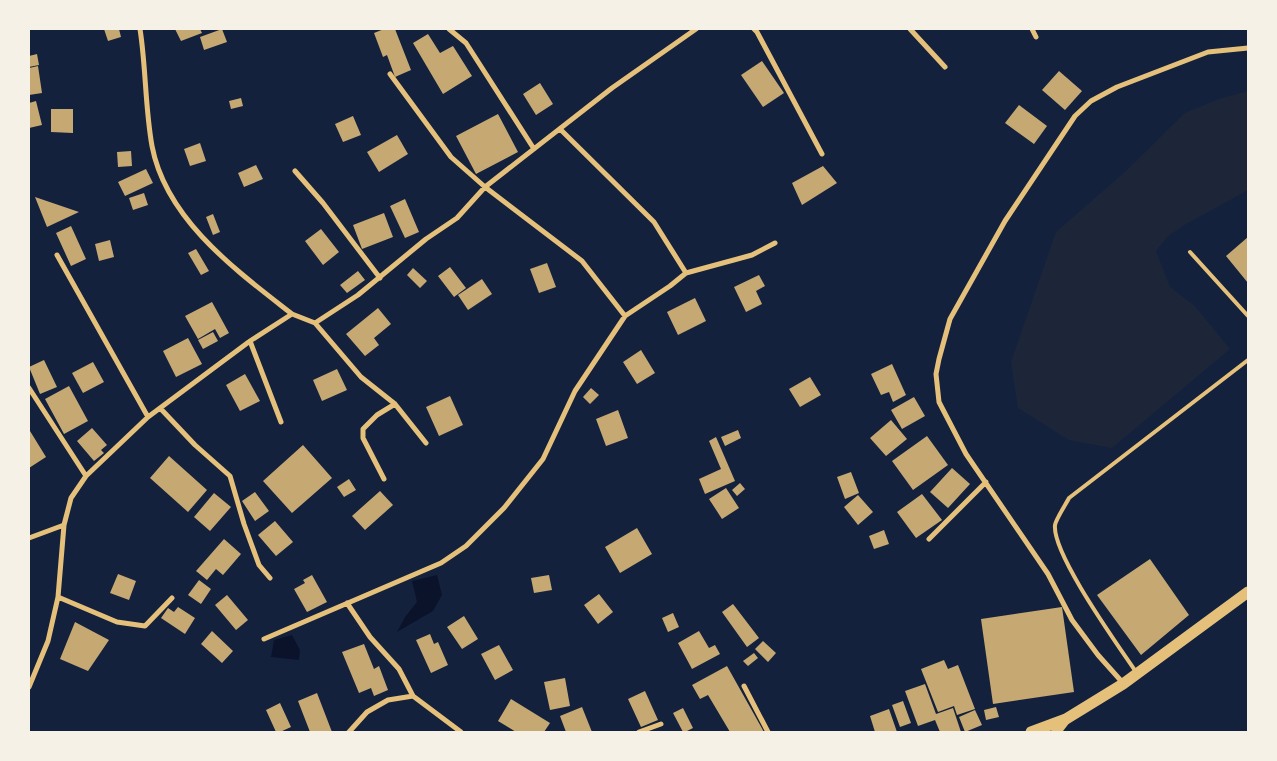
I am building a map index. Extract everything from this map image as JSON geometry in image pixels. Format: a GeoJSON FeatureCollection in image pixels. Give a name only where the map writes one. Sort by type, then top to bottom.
{"type":"FeatureCollection","features":[{"type":"Feature","properties":{"kind":"main road"},"geometry":{"type":"LineString","coordinates":[[1031,732],[1066,719],[1123,684],[1248,592]]}},
{"type":"Feature","properties":{"kind":"main road"},"geometry":{"type":"LineString","coordinates":[[1056,732],[1066,719]]}},
{"type":"Feature","properties":{"kind":"street"},"geometry":{"type":"LineString","coordinates":[[140,29],[152,147],[166,188],[183,214],[207,243],[236,270],[292,314],[315,323],[361,377],[395,404],[426,444]]}},
{"type":"Feature","properties":{"kind":"street"},"geometry":{"type":"LineString","coordinates":[[449,29],[466,43],[534,149]]}},
{"type":"Feature","properties":{"kind":"street"},"geometry":{"type":"LineString","coordinates":[[315,323],[358,295],[426,239],[456,218],[485,187],[618,83],[696,29]]}},
{"type":"Feature","properties":{"kind":"street"},"geometry":{"type":"LineString","coordinates":[[754,29],[822,154]]}},
{"type":"Feature","properties":{"kind":"street"},"geometry":{"type":"LineString","coordinates":[[910,29],[945,66]]}},
{"type":"Feature","properties":{"kind":"street"},"geometry":{"type":"LineString","coordinates":[[1032,29],[1036,37]]}},
{"type":"Feature","properties":{"kind":"street"},"geometry":{"type":"LineString","coordinates":[[1123,684],[1072,620],[1048,574],[966,454],[939,402],[936,374],[950,318],[1005,221],[1075,116],[1091,101],[1117,87],[1208,52],[1248,48]]}},
{"type":"Feature","properties":{"kind":"street"},"geometry":{"type":"LineString","coordinates":[[390,74],[451,157],[485,187],[582,261],[625,316]]}},
{"type":"Feature","properties":{"kind":"street"},"geometry":{"type":"LineString","coordinates":[[560,129],[654,222],[686,273]]}},
{"type":"Feature","properties":{"kind":"street"},"geometry":{"type":"LineString","coordinates":[[295,171],[323,203],[380,278]]}},
{"type":"Feature","properties":{"kind":"street"},"geometry":{"type":"LineString","coordinates":[[264,639],[441,562],[466,546],[504,508],[543,459],[574,391],[625,316],[686,273],[752,255],[775,243]]}},
{"type":"Feature","properties":{"kind":"street"},"geometry":{"type":"LineString","coordinates":[[58,255],[148,416]]}},
{"type":"Feature","properties":{"kind":"street"},"geometry":{"type":"LineString","coordinates":[[29,687],[48,641],[58,597],[64,525],[71,498],[86,476],[148,416],[250,340],[292,314]]}},
{"type":"Feature","properties":{"kind":"street"},"geometry":{"type":"LineString","coordinates":[[250,340],[281,422]]}},
{"type":"Feature","properties":{"kind":"street"},"geometry":{"type":"LineString","coordinates":[[29,388],[86,476]]}},
{"type":"Feature","properties":{"kind":"street"},"geometry":{"type":"LineString","coordinates":[[384,479],[363,438],[363,429],[377,415],[395,404]]}},
{"type":"Feature","properties":{"kind":"street"},"geometry":{"type":"LineString","coordinates":[[160,408],[195,445],[230,476],[244,524],[259,565],[270,578]]}},
{"type":"Feature","properties":{"kind":"street"},"geometry":{"type":"LineString","coordinates":[[929,539],[986,482]]}},
{"type":"Feature","properties":{"kind":"street"},"geometry":{"type":"LineString","coordinates":[[29,538],[64,525]]}},
{"type":"Feature","properties":{"kind":"street"},"geometry":{"type":"LineString","coordinates":[[58,597],[117,622],[145,626],[172,598]]}},
{"type":"Feature","properties":{"kind":"street"},"geometry":{"type":"LineString","coordinates":[[347,603],[370,637],[399,668],[413,696],[461,732]]}},
{"type":"Feature","properties":{"kind":"street"},"geometry":{"type":"LineString","coordinates":[[744,686],[768,732]]}},
{"type":"Feature","properties":{"kind":"street"},"geometry":{"type":"LineString","coordinates":[[349,732],[367,712],[388,700],[413,696]]}},
{"type":"Feature","properties":{"kind":"street"},"geometry":{"type":"LineString","coordinates":[[639,732],[662,724]]}},
{"type":"Feature","properties":{"kind":"lane"},"geometry":{"type":"LineString","coordinates":[[1190,252],[1248,316]]}},
{"type":"Feature","properties":{"kind":"lane"},"geometry":{"type":"LineString","coordinates":[[1137,674],[1078,584],[1059,544],[1055,525],[1070,498],[1248,360]]}},
{"type":"Feature","properties":{"kind":"shaded area"},"geometry":{"type":"Polygon","coordinates":[[[1248,91],[1248,190],[1186,224],[1168,236],[1156,251],[1170,287],[1195,306],[1230,349],[1112,448],[1069,440],[1018,408],[1011,362],[1056,232],[1126,171],[1185,113],[1219,99],[1248,91]]]}},
{"type":"Feature","properties":{"kind":"shaded area"},"geometry":{"type":"Polygon","coordinates":[[[437,575],[442,595],[433,611],[397,632],[405,617],[417,602],[412,581],[437,575]]]}},
{"type":"Feature","properties":{"kind":"shaded area"},"geometry":{"type":"Polygon","coordinates":[[[292,635],[300,650],[299,660],[271,657],[274,640],[292,635]]]}},
{"type":"Feature","properties":{"kind":"building"},"geometry":{"type":"Polygon","coordinates":[[[104,29],[119,29],[121,37],[108,41],[104,29]]]}},
{"type":"Feature","properties":{"kind":"building"},"geometry":{"type":"Polygon","coordinates":[[[175,29],[200,29],[202,33],[181,41],[175,29]]]}},
{"type":"Feature","properties":{"kind":"building"},"geometry":{"type":"Polygon","coordinates":[[[222,29],[227,42],[204,50],[200,37],[222,29]]]}},
{"type":"Feature","properties":{"kind":"building"},"geometry":{"type":"Polygon","coordinates":[[[384,29],[395,29],[411,70],[395,77],[387,55],[383,57],[374,33],[384,29]]]}},
{"type":"Feature","properties":{"kind":"building"},"geometry":{"type":"Polygon","coordinates":[[[428,34],[440,53],[453,46],[472,76],[443,94],[413,43],[428,34]]]}},
{"type":"Feature","properties":{"kind":"building"},"geometry":{"type":"Polygon","coordinates":[[[37,54],[39,65],[29,67],[29,56],[37,54]]]}},
{"type":"Feature","properties":{"kind":"building"},"geometry":{"type":"Polygon","coordinates":[[[762,61],[784,93],[763,107],[741,75],[762,61]]]}},
{"type":"Feature","properties":{"kind":"building"},"geometry":{"type":"Polygon","coordinates":[[[38,66],[42,93],[29,95],[29,68],[38,66]]]}},
{"type":"Feature","properties":{"kind":"building"},"geometry":{"type":"Polygon","coordinates":[[[1059,71],[1082,91],[1065,110],[1042,90],[1059,71]]]}},
{"type":"Feature","properties":{"kind":"building"},"geometry":{"type":"Polygon","coordinates":[[[540,83],[553,104],[536,115],[523,94],[540,83]]]}},
{"type":"Feature","properties":{"kind":"building"},"geometry":{"type":"Polygon","coordinates":[[[241,98],[243,106],[231,109],[229,101],[241,98]]]}},
{"type":"Feature","properties":{"kind":"building"},"geometry":{"type":"Polygon","coordinates":[[[36,101],[42,125],[29,128],[29,103],[36,101]]]}},
{"type":"Feature","properties":{"kind":"building"},"geometry":{"type":"Polygon","coordinates":[[[1019,105],[1047,126],[1034,144],[1005,123],[1019,105]]]}},
{"type":"Feature","properties":{"kind":"building"},"geometry":{"type":"Polygon","coordinates":[[[51,109],[73,109],[73,133],[51,132],[51,109]]]}},
{"type":"Feature","properties":{"kind":"building"},"geometry":{"type":"Polygon","coordinates":[[[498,114],[518,152],[476,174],[456,136],[498,114]]]}},
{"type":"Feature","properties":{"kind":"building"},"geometry":{"type":"Polygon","coordinates":[[[353,116],[361,135],[343,142],[335,124],[353,116]]]}},
{"type":"Feature","properties":{"kind":"building"},"geometry":{"type":"Polygon","coordinates":[[[397,135],[408,154],[379,172],[367,152],[397,135]]]}},
{"type":"Feature","properties":{"kind":"building"},"geometry":{"type":"Polygon","coordinates":[[[200,143],[206,161],[190,166],[184,149],[200,143]]]}},
{"type":"Feature","properties":{"kind":"building"},"geometry":{"type":"Polygon","coordinates":[[[131,151],[132,166],[118,167],[117,152],[131,151]]]}},
{"type":"Feature","properties":{"kind":"building"},"geometry":{"type":"Polygon","coordinates":[[[256,165],[263,179],[244,187],[238,173],[256,165]]]}},
{"type":"Feature","properties":{"kind":"building"},"geometry":{"type":"Polygon","coordinates":[[[823,166],[837,183],[802,205],[792,183],[823,166]]]}},
{"type":"Feature","properties":{"kind":"building"},"geometry":{"type":"Polygon","coordinates":[[[146,169],[153,183],[125,196],[118,182],[146,169]]]}},
{"type":"Feature","properties":{"kind":"building"},"geometry":{"type":"Polygon","coordinates":[[[144,193],[148,205],[133,210],[129,198],[144,193]]]}},
{"type":"Feature","properties":{"kind":"building"},"geometry":{"type":"Polygon","coordinates":[[[35,197],[79,212],[47,227],[35,197]]]}},
{"type":"Feature","properties":{"kind":"building"},"geometry":{"type":"Polygon","coordinates":[[[405,199],[419,232],[405,238],[390,206],[405,199]]]}},
{"type":"Feature","properties":{"kind":"building"},"geometry":{"type":"Polygon","coordinates":[[[384,213],[393,237],[362,249],[353,225],[384,213]]]}},
{"type":"Feature","properties":{"kind":"building"},"geometry":{"type":"Polygon","coordinates":[[[213,214],[220,232],[213,235],[206,217],[213,214]]]}},
{"type":"Feature","properties":{"kind":"building"},"geometry":{"type":"Polygon","coordinates":[[[71,226],[86,259],[71,266],[56,233],[71,226]]]}},
{"type":"Feature","properties":{"kind":"building"},"geometry":{"type":"Polygon","coordinates":[[[321,229],[339,252],[323,265],[305,241],[321,229]]]}},
{"type":"Feature","properties":{"kind":"building"},"geometry":{"type":"Polygon","coordinates":[[[1248,237],[1248,283],[1226,256],[1248,237]]]}},
{"type":"Feature","properties":{"kind":"building"},"geometry":{"type":"Polygon","coordinates":[[[110,240],[114,257],[99,261],[95,244],[110,240]]]}},
{"type":"Feature","properties":{"kind":"building"},"geometry":{"type":"Polygon","coordinates":[[[196,249],[209,271],[201,275],[188,253],[196,249]]]}},
{"type":"Feature","properties":{"kind":"building"},"geometry":{"type":"Polygon","coordinates":[[[547,263],[556,287],[539,293],[530,269],[547,263]]]}},
{"type":"Feature","properties":{"kind":"building"},"geometry":{"type":"Polygon","coordinates":[[[450,267],[466,288],[454,297],[438,276],[450,267]]]}},
{"type":"Feature","properties":{"kind":"building"},"geometry":{"type":"Polygon","coordinates":[[[413,268],[427,281],[420,288],[407,275],[413,268]]]}},
{"type":"Feature","properties":{"kind":"building"},"geometry":{"type":"Polygon","coordinates":[[[358,271],[365,280],[347,293],[340,285],[358,271]]]}},
{"type":"Feature","properties":{"kind":"building"},"geometry":{"type":"Polygon","coordinates":[[[759,275],[765,286],[756,291],[762,304],[746,312],[734,287],[759,275]]]}},
{"type":"Feature","properties":{"kind":"building"},"geometry":{"type":"Polygon","coordinates":[[[482,279],[492,294],[468,310],[458,295],[482,279]]]}},
{"type":"Feature","properties":{"kind":"building"},"geometry":{"type":"Polygon","coordinates":[[[695,298],[706,321],[678,335],[667,312],[695,298]]]}},
{"type":"Feature","properties":{"kind":"building"},"geometry":{"type":"Polygon","coordinates":[[[212,302],[229,333],[220,338],[215,329],[198,339],[185,316],[212,302]]]}},
{"type":"Feature","properties":{"kind":"building"},"geometry":{"type":"Polygon","coordinates":[[[378,308],[391,324],[374,338],[379,345],[365,356],[346,334],[378,308]]]}},
{"type":"Feature","properties":{"kind":"building"},"geometry":{"type":"Polygon","coordinates":[[[213,332],[218,341],[203,349],[198,340],[213,332]]]}},
{"type":"Feature","properties":{"kind":"building"},"geometry":{"type":"Polygon","coordinates":[[[188,338],[202,364],[176,377],[163,351],[188,338]]]}},
{"type":"Feature","properties":{"kind":"building"},"geometry":{"type":"Polygon","coordinates":[[[641,350],[655,373],[637,384],[623,362],[641,350]]]}},
{"type":"Feature","properties":{"kind":"building"},"geometry":{"type":"Polygon","coordinates":[[[44,360],[57,387],[40,394],[29,367],[44,360]]]}},
{"type":"Feature","properties":{"kind":"building"},"geometry":{"type":"Polygon","coordinates":[[[93,362],[104,382],[83,393],[72,373],[93,362]]]}},
{"type":"Feature","properties":{"kind":"building"},"geometry":{"type":"Polygon","coordinates":[[[892,364],[906,395],[893,402],[889,392],[881,395],[871,374],[892,364]]]}},
{"type":"Feature","properties":{"kind":"building"},"geometry":{"type":"Polygon","coordinates":[[[337,369],[347,390],[322,401],[313,380],[337,369]]]}},
{"type":"Feature","properties":{"kind":"building"},"geometry":{"type":"Polygon","coordinates":[[[245,374],[260,401],[240,411],[226,385],[245,374]]]}},
{"type":"Feature","properties":{"kind":"building"},"geometry":{"type":"Polygon","coordinates":[[[810,377],[821,395],[800,407],[789,389],[810,377]]]}},
{"type":"Feature","properties":{"kind":"building"},"geometry":{"type":"Polygon","coordinates":[[[69,386],[88,421],[64,434],[45,399],[69,386]]]}},
{"type":"Feature","properties":{"kind":"building"},"geometry":{"type":"Polygon","coordinates":[[[591,388],[599,395],[590,404],[583,397],[591,388]]]}},
{"type":"Feature","properties":{"kind":"building"},"geometry":{"type":"Polygon","coordinates":[[[450,396],[463,425],[439,436],[426,407],[450,396]]]}},
{"type":"Feature","properties":{"kind":"building"},"geometry":{"type":"Polygon","coordinates":[[[914,397],[925,416],[902,429],[891,410],[914,397]]]}},
{"type":"Feature","properties":{"kind":"building"},"geometry":{"type":"Polygon","coordinates":[[[618,410],[628,438],[606,446],[596,419],[618,410]]]}},
{"type":"Feature","properties":{"kind":"building"},"geometry":{"type":"Polygon","coordinates":[[[891,420],[907,439],[886,456],[870,438],[891,420]]]}},
{"type":"Feature","properties":{"kind":"building"},"geometry":{"type":"Polygon","coordinates":[[[92,428],[107,445],[101,450],[104,453],[94,461],[77,441],[92,428]]]}},
{"type":"Feature","properties":{"kind":"building"},"geometry":{"type":"Polygon","coordinates":[[[738,430],[741,438],[725,446],[721,437],[738,430]]]}},
{"type":"Feature","properties":{"kind":"building"},"geometry":{"type":"Polygon","coordinates":[[[29,432],[46,457],[29,468],[29,432]]]}},
{"type":"Feature","properties":{"kind":"building"},"geometry":{"type":"Polygon","coordinates":[[[927,436],[948,465],[913,490],[892,461],[927,436]]]}},
{"type":"Feature","properties":{"kind":"building"},"geometry":{"type":"Polygon","coordinates":[[[716,437],[735,481],[705,494],[699,479],[721,469],[709,441],[716,437]]]}},
{"type":"Feature","properties":{"kind":"building"},"geometry":{"type":"Polygon","coordinates":[[[303,445],[332,478],[292,513],[263,481],[303,445]]]}},
{"type":"Feature","properties":{"kind":"building"},"geometry":{"type":"Polygon","coordinates":[[[169,456],[207,490],[188,512],[150,478],[169,456]]]}},
{"type":"Feature","properties":{"kind":"building"},"geometry":{"type":"Polygon","coordinates":[[[952,468],[970,484],[948,508],[930,492],[952,468]]]}},
{"type":"Feature","properties":{"kind":"building"},"geometry":{"type":"Polygon","coordinates":[[[851,472],[859,493],[845,499],[837,477],[851,472]]]}},
{"type":"Feature","properties":{"kind":"building"},"geometry":{"type":"Polygon","coordinates":[[[349,479],[356,490],[344,497],[337,487],[349,479]]]}},
{"type":"Feature","properties":{"kind":"building"},"geometry":{"type":"Polygon","coordinates":[[[740,483],[745,489],[737,496],[732,490],[740,483]]]}},
{"type":"Feature","properties":{"kind":"building"},"geometry":{"type":"Polygon","coordinates":[[[726,488],[739,508],[722,519],[709,499],[726,488]]]}},
{"type":"Feature","properties":{"kind":"building"},"geometry":{"type":"Polygon","coordinates":[[[380,491],[393,505],[365,530],[352,516],[380,491]]]}},
{"type":"Feature","properties":{"kind":"building"},"geometry":{"type":"Polygon","coordinates":[[[255,492],[269,511],[255,521],[242,501],[255,492]]]}},
{"type":"Feature","properties":{"kind":"building"},"geometry":{"type":"Polygon","coordinates":[[[214,493],[231,507],[210,531],[194,517],[214,493]]]}},
{"type":"Feature","properties":{"kind":"building"},"geometry":{"type":"Polygon","coordinates":[[[922,494],[942,520],[916,538],[897,512],[922,494]]]}},
{"type":"Feature","properties":{"kind":"building"},"geometry":{"type":"Polygon","coordinates":[[[858,495],[873,512],[858,525],[844,507],[858,495]]]}},
{"type":"Feature","properties":{"kind":"building"},"geometry":{"type":"Polygon","coordinates":[[[275,521],[293,542],[276,556],[258,535],[275,521]]]}},
{"type":"Feature","properties":{"kind":"building"},"geometry":{"type":"Polygon","coordinates":[[[637,528],[652,554],[620,573],[605,547],[637,528]]]}},
{"type":"Feature","properties":{"kind":"building"},"geometry":{"type":"Polygon","coordinates":[[[884,530],[889,544],[874,549],[869,536],[884,530]]]}},
{"type":"Feature","properties":{"kind":"building"},"geometry":{"type":"Polygon","coordinates":[[[224,539],[241,554],[223,575],[216,569],[207,580],[196,571],[224,539]]]}},
{"type":"Feature","properties":{"kind":"building"},"geometry":{"type":"Polygon","coordinates":[[[1150,559],[1189,615],[1141,655],[1097,595],[1150,559]]]}},
{"type":"Feature","properties":{"kind":"building"},"geometry":{"type":"Polygon","coordinates":[[[118,574],[136,581],[129,600],[110,593],[118,574]]]}},
{"type":"Feature","properties":{"kind":"building"},"geometry":{"type":"Polygon","coordinates":[[[312,575],[327,602],[307,612],[294,589],[305,583],[303,580],[312,575]]]}},
{"type":"Feature","properties":{"kind":"building"},"geometry":{"type":"Polygon","coordinates":[[[549,575],[552,590],[534,593],[531,578],[549,575]]]}},
{"type":"Feature","properties":{"kind":"building"},"geometry":{"type":"Polygon","coordinates":[[[199,580],[211,589],[201,604],[188,595],[199,580]]]}},
{"type":"Feature","properties":{"kind":"building"},"geometry":{"type":"Polygon","coordinates":[[[599,594],[613,612],[598,624],[584,605],[599,594]]]}},
{"type":"Feature","properties":{"kind":"building"},"geometry":{"type":"Polygon","coordinates":[[[227,595],[248,620],[236,630],[215,605],[227,595]]]}},
{"type":"Feature","properties":{"kind":"building"},"geometry":{"type":"Polygon","coordinates":[[[733,604],[759,638],[747,647],[722,612],[733,604]]]}},
{"type":"Feature","properties":{"kind":"building"},"geometry":{"type":"Polygon","coordinates":[[[178,607],[195,618],[185,634],[161,618],[168,608],[174,612],[178,607]]]}},
{"type":"Feature","properties":{"kind":"building"},"geometry":{"type":"Polygon","coordinates":[[[1062,607],[1074,692],[993,704],[981,619],[1062,607]]]}},
{"type":"Feature","properties":{"kind":"building"},"geometry":{"type":"Polygon","coordinates":[[[673,613],[679,627],[668,632],[662,618],[673,613]]]}},
{"type":"Feature","properties":{"kind":"building"},"geometry":{"type":"Polygon","coordinates":[[[464,616],[478,639],[462,649],[447,627],[464,616]]]}},
{"type":"Feature","properties":{"kind":"building"},"geometry":{"type":"Polygon","coordinates":[[[75,622],[109,640],[88,671],[60,659],[75,622]]]}},
{"type":"Feature","properties":{"kind":"building"},"geometry":{"type":"Polygon","coordinates":[[[212,631],[233,651],[222,663],[201,644],[212,631]]]}},
{"type":"Feature","properties":{"kind":"building"},"geometry":{"type":"Polygon","coordinates":[[[699,631],[709,648],[715,645],[720,654],[692,669],[678,643],[699,631]]]}},
{"type":"Feature","properties":{"kind":"building"},"geometry":{"type":"Polygon","coordinates":[[[430,634],[434,644],[438,642],[448,665],[431,673],[416,640],[430,634]]]}},
{"type":"Feature","properties":{"kind":"building"},"geometry":{"type":"Polygon","coordinates":[[[763,641],[776,653],[768,662],[755,649],[763,641]]]}},
{"type":"Feature","properties":{"kind":"building"},"geometry":{"type":"Polygon","coordinates":[[[364,644],[374,669],[379,666],[388,690],[374,696],[371,688],[359,693],[342,652],[364,644]]]}},
{"type":"Feature","properties":{"kind":"building"},"geometry":{"type":"Polygon","coordinates":[[[499,645],[513,670],[495,680],[481,654],[499,645]]]}},
{"type":"Feature","properties":{"kind":"building"},"geometry":{"type":"Polygon","coordinates":[[[754,653],[758,658],[748,666],[743,661],[754,653]]]}},
{"type":"Feature","properties":{"kind":"building"},"geometry":{"type":"Polygon","coordinates":[[[944,660],[948,669],[958,665],[975,709],[957,715],[954,706],[938,712],[921,669],[944,660]]]}},
{"type":"Feature","properties":{"kind":"building"},"geometry":{"type":"Polygon","coordinates":[[[727,666],[764,732],[730,732],[708,695],[700,699],[692,685],[727,666]]]}},
{"type":"Feature","properties":{"kind":"building"},"geometry":{"type":"Polygon","coordinates":[[[565,678],[570,706],[550,710],[544,682],[565,678]]]}},
{"type":"Feature","properties":{"kind":"building"},"geometry":{"type":"Polygon","coordinates":[[[925,684],[936,714],[953,708],[961,732],[940,732],[935,720],[918,726],[905,691],[925,684]]]}},
{"type":"Feature","properties":{"kind":"building"},"geometry":{"type":"Polygon","coordinates":[[[645,691],[658,720],[641,727],[628,699],[645,691]]]}},
{"type":"Feature","properties":{"kind":"building"},"geometry":{"type":"Polygon","coordinates":[[[317,693],[332,732],[310,732],[298,701],[317,693]]]}},
{"type":"Feature","properties":{"kind":"building"},"geometry":{"type":"Polygon","coordinates":[[[511,699],[550,723],[544,732],[516,732],[498,721],[511,699]]]}},
{"type":"Feature","properties":{"kind":"building"},"geometry":{"type":"Polygon","coordinates":[[[903,701],[911,723],[900,727],[892,705],[903,701]]]}},
{"type":"Feature","properties":{"kind":"building"},"geometry":{"type":"Polygon","coordinates":[[[280,703],[291,727],[276,732],[266,710],[280,703]]]}},
{"type":"Feature","properties":{"kind":"building"},"geometry":{"type":"Polygon","coordinates":[[[582,707],[592,732],[566,732],[560,716],[582,707]]]}},
{"type":"Feature","properties":{"kind":"building"},"geometry":{"type":"Polygon","coordinates":[[[996,707],[999,717],[986,720],[984,710],[996,707]]]}},
{"type":"Feature","properties":{"kind":"building"},"geometry":{"type":"Polygon","coordinates":[[[683,708],[693,728],[685,732],[683,732],[673,713],[683,708]]]}},
{"type":"Feature","properties":{"kind":"building"},"geometry":{"type":"Polygon","coordinates":[[[889,709],[897,732],[875,732],[870,716],[889,709]]]}},
{"type":"Feature","properties":{"kind":"building"},"geometry":{"type":"Polygon","coordinates":[[[975,710],[982,725],[965,732],[959,717],[975,710]]]}}]}
